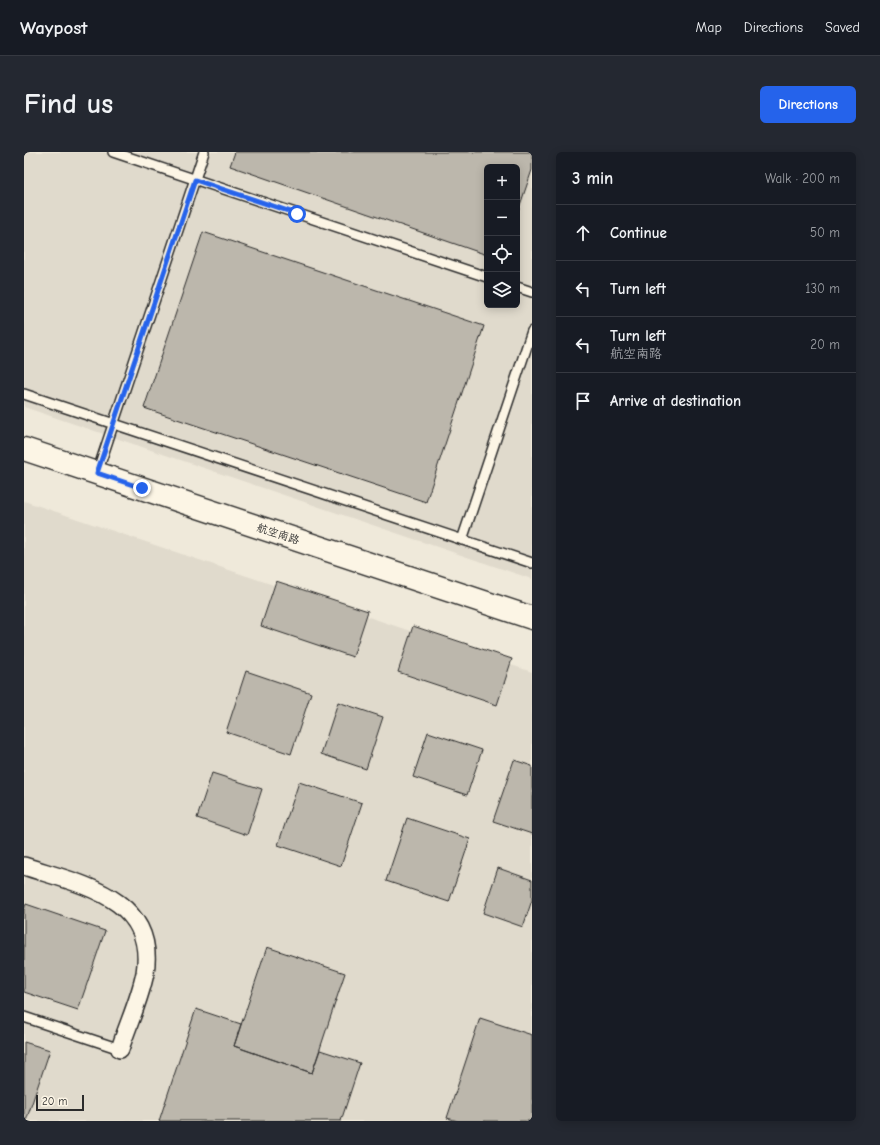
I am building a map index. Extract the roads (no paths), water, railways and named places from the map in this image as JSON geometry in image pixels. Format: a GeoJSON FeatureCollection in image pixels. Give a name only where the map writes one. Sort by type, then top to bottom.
{"type":"FeatureCollection","features":[{"type":"Feature","properties":{"kind":"street","name":"航空南路"},"geometry":{"type":"LineString","coordinates":[[24,449],[532,618]]}},
{"type":"Feature","properties":{"kind":"street"},"geometry":{"type":"LineString","coordinates":[[24,866],[105,894],[124,908],[139,927],[146,951],[144,975],[120,1049]]}},
{"type":"Feature","properties":{"kind":"lane"},"geometry":{"type":"LineString","coordinates":[[113,152],[484,276]]}},
{"type":"Feature","properties":{"kind":"lane"},"geometry":{"type":"LineString","coordinates":[[97,473],[204,152]]}},
{"type":"Feature","properties":{"kind":"lane"},"geometry":{"type":"LineString","coordinates":[[520,288],[532,292]]}},
{"type":"Feature","properties":{"kind":"lane"},"geometry":{"type":"LineString","coordinates":[[462,540],[532,331]]}},
{"type":"Feature","properties":{"kind":"lane"},"geometry":{"type":"LineString","coordinates":[[24,394],[532,563]]}},
{"type":"Feature","properties":{"kind":"lane"},"geometry":{"type":"LineString","coordinates":[[24,1017],[120,1049]]}}]}
